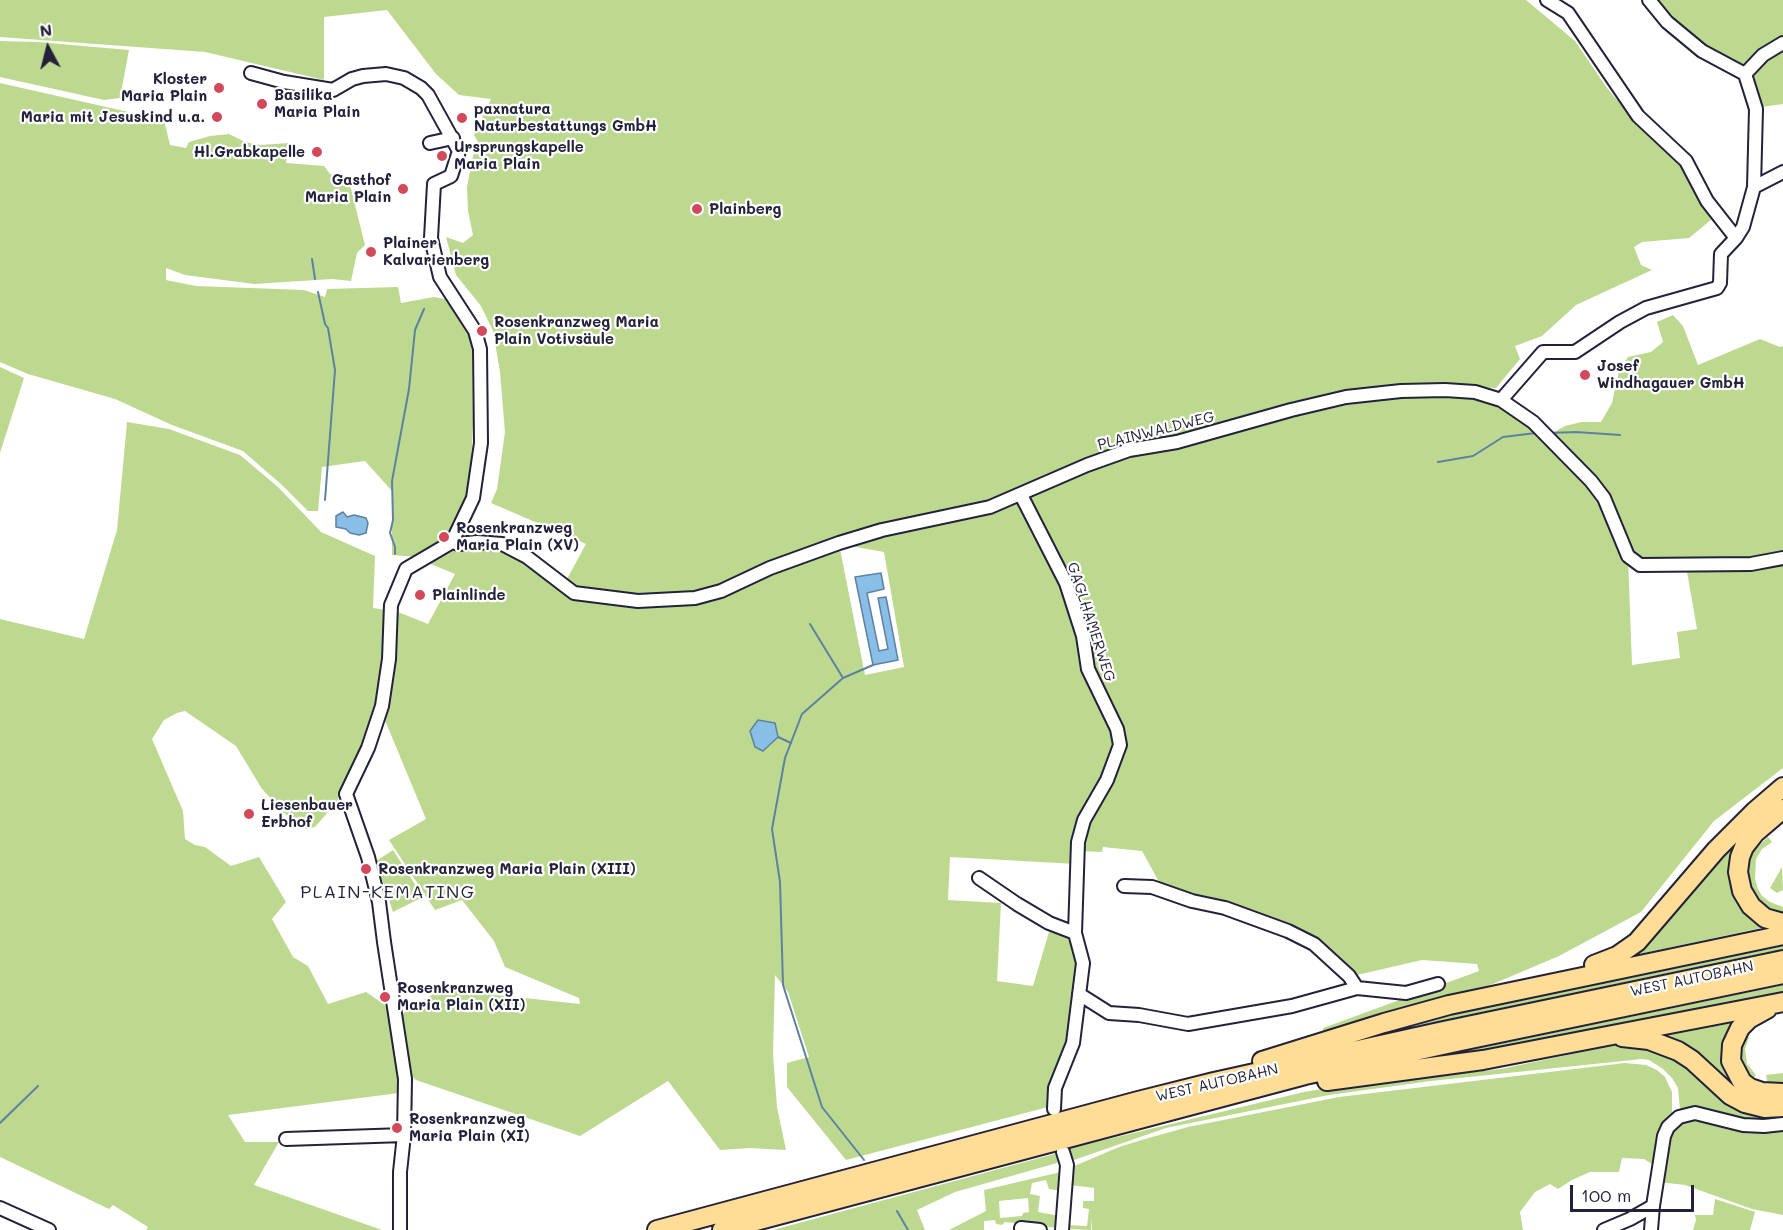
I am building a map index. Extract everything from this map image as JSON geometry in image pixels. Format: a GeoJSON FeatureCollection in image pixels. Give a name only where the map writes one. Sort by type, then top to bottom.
{"type":"FeatureCollection","features":[{"type":"Feature","properties":{"kind":"highway"},"geometry":{"type":"LineString","coordinates":[[1570,979],[1588,968],[1617,956],[1637,942],[1727,838],[1783,787]]}},
{"type":"Feature","properties":{"kind":"highway"},"geometry":{"type":"LineString","coordinates":[[1783,809],[1755,833],[1744,847],[1738,872],[1742,891],[1751,906],[1765,918],[1783,923]]}},
{"type":"Feature","properties":{"kind":"highway"},"geometry":{"type":"LineString","coordinates":[[1214,1082],[1256,1063],[1460,1002],[1783,935]]}},
{"type":"Feature","properties":{"kind":"highway","name":"WEST AUTOBAHN"},"geometry":{"type":"LineString","coordinates":[[657,1230],[1214,1082],[1783,960]]}},
{"type":"Feature","properties":{"kind":"highway","name":"WEST AUTOBAHN"},"geometry":{"type":"LineString","coordinates":[[722,1230],[1349,1065],[1783,974]]}},
{"type":"Feature","properties":{"kind":"highway"},"geometry":{"type":"LineString","coordinates":[[1270,1086],[1309,1084],[1484,1060],[1781,1002]]}},
{"type":"Feature","properties":{"kind":"highway"},"geometry":{"type":"LineString","coordinates":[[1781,1002],[1749,1019],[1740,1028],[1735,1036],[1731,1056],[1734,1069],[1746,1085],[1762,1092],[1783,1093]]}},
{"type":"Feature","properties":{"kind":"highway"},"geometry":{"type":"LineString","coordinates":[[1609,1034],[1628,1039],[1643,1039],[1669,1047],[1692,1060],[1739,1101],[1766,1108],[1783,1107]]}},
{"type":"Feature","properties":{"kind":"street"},"geometry":{"type":"LineString","coordinates":[[1547,0],[1568,13],[1638,116],[1686,161],[1707,201],[1736,238]]}},
{"type":"Feature","properties":{"kind":"street"},"geometry":{"type":"LineString","coordinates":[[1501,400],[1543,352],[1575,352],[1646,308],[1717,288],[1720,283],[1721,254],[1743,227],[1754,187],[1756,110],[1745,74],[1702,51],[1667,22],[1649,0]]}},
{"type":"Feature","properties":{"kind":"street"},"geometry":{"type":"LineString","coordinates":[[1745,74],[1763,55],[1783,43]]}},
{"type":"Feature","properties":{"kind":"street"},"geometry":{"type":"LineString","coordinates":[[251,73],[284,82],[333,90],[352,79],[363,76],[386,74],[404,78],[428,95],[459,151],[451,176],[434,184],[431,238],[440,277],[475,331],[480,349],[481,443],[473,498],[452,542],[406,569],[391,605],[389,659],[382,706],[368,748],[346,794],[368,857],[380,902],[405,1079],[405,1135],[400,1172],[400,1230]]}},
{"type":"Feature","properties":{"kind":"street"},"geometry":{"type":"LineString","coordinates":[[430,143],[453,138]]}},
{"type":"Feature","properties":{"kind":"street"},"geometry":{"type":"LineString","coordinates":[[1754,187],[1783,172]]}},
{"type":"Feature","properties":{"kind":"street","name":"PLAINWALDWEG"},"geometry":{"type":"LineString","coordinates":[[452,542],[501,544],[527,556],[574,592],[639,602],[709,596],[770,568],[839,543],[882,530],[990,507],[1129,450],[1177,442],[1346,397],[1401,391],[1446,390],[1475,392],[1501,400],[1533,422],[1591,481],[1604,498],[1628,556],[1640,565],[1751,564],[1783,558]]}},
{"type":"Feature","properties":{"kind":"street","name":"GAGLHAMERWEG"},"geometry":{"type":"LineString","coordinates":[[1021,495],[1066,583],[1083,636],[1088,669],[1117,729],[1120,745],[1107,780],[1084,820],[1078,842],[1075,933],[1083,963],[1073,1043],[1055,1088],[1054,1108]]}},
{"type":"Feature","properties":{"kind":"street"},"geometry":{"type":"LineString","coordinates":[[979,878],[1049,924],[1075,933]]}},
{"type":"Feature","properties":{"kind":"street"},"geometry":{"type":"LineString","coordinates":[[1124,886],[1152,887],[1192,901],[1225,908],[1288,931],[1314,944],[1350,976],[1357,988]]}},
{"type":"Feature","properties":{"kind":"street"},"geometry":{"type":"LineString","coordinates":[[1079,994],[1109,1014],[1139,1015],[1188,1024],[1292,1006],[1357,988],[1406,993],[1438,984]]}},
{"type":"Feature","properties":{"kind":"street"},"geometry":{"type":"LineString","coordinates":[[1651,1230],[1664,1136],[1668,1128],[1679,1117],[1695,1113],[1743,1125],[1783,1124]]}},
{"type":"Feature","properties":{"kind":"street"},"geometry":{"type":"LineString","coordinates":[[286,1139],[405,1135]]}},
{"type":"Feature","properties":{"kind":"street"},"geometry":{"type":"LineString","coordinates":[[1062,1230],[1067,1165],[1063,1152]]}},
{"type":"Feature","properties":{"kind":"street"},"geometry":{"type":"LineString","coordinates":[[1604,1230],[1653,1206]]}},
{"type":"Feature","properties":{"kind":"street"},"geometry":{"type":"LineString","coordinates":[[0,1208],[49,1230]]}},
{"type":"Feature","properties":{"kind":"street"},"geometry":{"type":"LineString","coordinates":[[1021,1228],[1040,1230]]}},
{"type":"Feature","properties":{"kind":"green space"},"geometry":{"type":"Polygon","coordinates":[[[0,0],[1526,0],[1575,41],[1607,88],[1638,125],[1683,166],[1712,219],[1689,238],[1642,242],[1634,247],[1641,265],[1652,270],[1576,305],[1542,336],[1515,346],[1520,359],[1496,388],[1426,386],[1482,398],[1512,410],[1552,448],[1554,432],[1565,426],[1581,422],[1601,422],[1612,403],[1619,371],[1628,357],[1651,352],[1663,342],[1657,322],[1673,315],[1683,326],[1698,365],[1760,339],[1780,347],[1783,346],[1783,768],[1714,821],[1641,912],[1559,956],[1493,984],[1324,1035],[1323,1028],[1479,971],[1477,964],[1422,960],[1357,975],[1300,931],[1159,882],[1142,851],[1103,847],[1102,852],[1077,851],[1076,864],[950,857],[948,900],[1001,903],[997,981],[1033,986],[1049,932],[1073,940],[1079,963],[1072,1020],[1066,1051],[1048,1088],[1048,1107],[846,1160],[787,1087],[787,1063],[809,1057],[788,992],[775,975],[773,1054],[777,1107],[786,1150],[749,1148],[720,1150],[668,1081],[580,1136],[416,1080],[411,1075],[402,1014],[441,989],[580,1004],[579,998],[505,967],[494,941],[462,900],[435,910],[389,840],[426,819],[384,718],[335,804],[315,827],[306,829],[293,822],[262,789],[236,746],[185,711],[177,713],[164,720],[152,739],[183,811],[185,839],[195,845],[205,847],[231,866],[259,857],[286,902],[272,919],[293,957],[308,966],[328,1004],[366,992],[385,1005],[393,1022],[399,1070],[399,1093],[228,1115],[245,1142],[279,1142],[254,1185],[382,1230],[146,1230],[148,1227],[113,1205],[109,1209],[0,1157],[0,619],[84,639],[117,530],[127,422],[169,429],[240,455],[278,487],[321,532],[375,556],[373,608],[398,612],[428,624],[455,574],[426,562],[444,551],[466,546],[493,547],[522,558],[573,591],[567,579],[586,544],[491,503],[497,489],[505,432],[500,372],[493,331],[481,306],[456,275],[446,237],[463,243],[473,235],[468,211],[467,187],[478,142],[474,135],[491,99],[459,95],[436,74],[387,10],[324,17],[324,80],[205,52],[0,37],[0,0]],[[839,544],[865,675],[904,667],[884,552],[839,544]],[[1628,557],[1632,665],[1680,658],[1677,632],[1697,629],[1686,566],[1628,557]]]}},
{"type":"Feature","properties":{"kind":"green space"},"geometry":{"type":"Polygon","coordinates":[[[1654,0],[1783,0],[1783,104],[1761,107],[1744,65],[1725,60],[1678,28],[1654,0]]]}},
{"type":"Feature","properties":{"kind":"green space"},"geometry":{"type":"Polygon","coordinates":[[[0,41],[129,50],[120,98],[104,100],[0,77],[0,41]]]}},
{"type":"Feature","properties":{"kind":"green space"},"geometry":{"type":"Polygon","coordinates":[[[0,83],[164,120],[170,145],[186,148],[189,142],[229,134],[245,142],[260,145],[289,143],[286,163],[324,166],[330,174],[348,177],[365,245],[357,253],[351,281],[332,279],[254,284],[185,275],[166,268],[166,280],[196,286],[304,290],[325,297],[327,289],[398,287],[401,303],[434,297],[445,299],[456,310],[467,328],[472,351],[473,423],[470,490],[462,514],[447,536],[418,557],[392,555],[392,491],[365,461],[322,467],[318,511],[308,511],[243,451],[172,425],[115,399],[28,374],[0,362],[0,83]]]}},
{"type":"Feature","properties":{"kind":"green space"},"geometry":{"type":"Polygon","coordinates":[[[0,367],[24,378],[0,453],[0,367]]]}},
{"type":"Feature","properties":{"kind":"green space"},"geometry":{"type":"Polygon","coordinates":[[[1783,792],[1783,801],[1734,867],[1775,925],[1630,956],[1717,856],[1783,792]]]}},
{"type":"Feature","properties":{"kind":"green space"},"geometry":{"type":"Polygon","coordinates":[[[1768,837],[1772,842],[1762,849],[1756,859],[1755,879],[1762,896],[1783,907],[1783,917],[1777,916],[1757,902],[1745,882],[1746,862],[1751,853],[1768,837]]]}},
{"type":"Feature","properties":{"kind":"green space"},"geometry":{"type":"Polygon","coordinates":[[[393,850],[423,897],[393,912],[376,861],[393,850]]]}},
{"type":"Feature","properties":{"kind":"green space"},"geometry":{"type":"Polygon","coordinates":[[[1782,867],[1783,890],[1777,893],[1770,888],[1782,867]]]}},
{"type":"Feature","properties":{"kind":"green space"},"geometry":{"type":"Polygon","coordinates":[[[1783,941],[1783,949],[1411,1027],[1474,1006],[1783,941]]]}},
{"type":"Feature","properties":{"kind":"green space"},"geometry":{"type":"Polygon","coordinates":[[[1783,985],[1783,997],[1500,1051],[1404,1064],[1783,985]]]}},
{"type":"Feature","properties":{"kind":"green space"},"geometry":{"type":"Polygon","coordinates":[[[1744,1014],[1727,1045],[1762,1103],[1642,1035],[1744,1014]]]}},
{"type":"Feature","properties":{"kind":"green space"},"geometry":{"type":"Polygon","coordinates":[[[1744,1034],[1749,1037],[1745,1049],[1747,1064],[1756,1075],[1752,1080],[1745,1073],[1739,1057],[1740,1041],[1744,1034]]]}},
{"type":"Feature","properties":{"kind":"green space"},"geometry":{"type":"Polygon","coordinates":[[[1643,1044],[1672,1054],[1783,1115],[1783,1215],[1752,1209],[1685,1185],[1659,1182],[1666,1142],[1680,1110],[1678,1088],[1663,1069],[1649,1060],[1642,1059],[1431,1081],[1329,1095],[1166,1128],[1074,1160],[1068,1158],[1067,1149],[1304,1092],[1501,1069],[1614,1045],[1643,1044]]]}},
{"type":"Feature","properties":{"kind":"green space"},"geometry":{"type":"Polygon","coordinates":[[[1625,1063],[1646,1065],[1657,1070],[1665,1077],[1672,1092],[1672,1116],[1655,1166],[1644,1159],[1622,1158],[1619,1172],[1590,1172],[1558,1189],[1550,1184],[1535,1192],[1520,1212],[1523,1230],[1092,1230],[1092,1218],[1091,1230],[1067,1229],[1067,1225],[1087,1226],[1089,1209],[1083,1208],[1083,1201],[1094,1201],[1094,1188],[1070,1185],[1072,1167],[1119,1147],[1145,1139],[1188,1127],[1339,1097],[1625,1063]]]}},
{"type":"Feature","properties":{"kind":"green space"},"geometry":{"type":"Polygon","coordinates":[[[1783,1073],[1783,1084],[1768,1086],[1766,1075],[1783,1073]]]}},
{"type":"Feature","properties":{"kind":"green space"},"geometry":{"type":"Polygon","coordinates":[[[1058,1153],[1060,1159],[1057,1163],[955,1192],[917,1210],[925,1230],[773,1230],[1058,1153]]]}},
{"type":"Feature","properties":{"kind":"green space"},"geometry":{"type":"Polygon","coordinates":[[[1061,1172],[1062,1191],[1049,1189],[1046,1180],[1032,1183],[1030,1194],[1040,1196],[1038,1212],[1060,1216],[1058,1228],[1005,1222],[1002,1225],[996,1224],[995,1220],[984,1221],[984,1230],[949,1230],[986,1211],[984,1190],[1061,1172]],[[1028,1198],[999,1201],[1000,1218],[1022,1216],[1023,1213],[1029,1212],[1028,1198]]]}},
{"type":"Feature","properties":{"kind":"green space"},"geometry":{"type":"Polygon","coordinates":[[[1715,1199],[1755,1212],[1750,1230],[1693,1230],[1695,1215],[1713,1215],[1715,1199]]]}},
{"type":"Feature","properties":{"kind":"water"},"geometry":{"type":"Polygon","coordinates":[[[343,512],[347,517],[354,515],[366,518],[368,523],[366,533],[359,535],[336,527],[336,516],[343,512]]]}},
{"type":"Feature","properties":{"kind":"water"},"geometry":{"type":"Polygon","coordinates":[[[881,573],[884,589],[867,593],[879,651],[888,649],[878,598],[886,597],[898,660],[873,665],[855,577],[881,573]]]}},
{"type":"Feature","properties":{"kind":"water"},"geometry":{"type":"Polygon","coordinates":[[[758,720],[775,723],[778,737],[763,751],[755,747],[750,731],[758,720]]]}},
{"type":"Feature","properties":{"kind":"waterway"},"geometry":{"type":"LineString","coordinates":[[312,259],[315,279]]}},
{"type":"Feature","properties":{"kind":"waterway"},"geometry":{"type":"LineString","coordinates":[[318,292],[325,324],[328,328],[335,370],[325,500]]}},
{"type":"Feature","properties":{"kind":"waterway"},"geometry":{"type":"LineString","coordinates":[[395,554],[390,533],[393,520],[392,481],[409,389],[415,330],[424,309]]}},
{"type":"Feature","properties":{"kind":"waterway"},"geometry":{"type":"LineString","coordinates":[[1438,462],[1473,456],[1503,437],[1536,433]]}},
{"type":"Feature","properties":{"kind":"waterway"},"geometry":{"type":"LineString","coordinates":[[1549,433],[1620,435]]}},
{"type":"Feature","properties":{"kind":"waterway"},"geometry":{"type":"LineString","coordinates":[[810,624],[843,678]]}},
{"type":"Feature","properties":{"kind":"waterway"},"geometry":{"type":"LineString","coordinates":[[864,1160],[822,1107],[783,985],[780,882],[772,829],[785,758],[802,714],[843,678],[873,665]]}},
{"type":"Feature","properties":{"kind":"waterway"},"geometry":{"type":"LineString","coordinates":[[778,737],[791,743]]}},
{"type":"Feature","properties":{"kind":"waterway"},"geometry":{"type":"LineString","coordinates":[[0,1123],[38,1086]]}},
{"type":"Feature","properties":{"kind":"waterway"},"geometry":{"type":"LineString","coordinates":[[897,1211],[908,1230]]}},
{"type":"Feature","properties":{"kind":"place","name":"Kloster Maria Plain"},"geometry":{"type":"Point","coordinates":[219,88]}},
{"type":"Feature","properties":{"kind":"place","name":"Basilika Maria Plain"},"geometry":{"type":"Point","coordinates":[262,104]}},
{"type":"Feature","properties":{"kind":"place","name":"Maria mit Jesuskind u.a."},"geometry":{"type":"Point","coordinates":[217,117]}},
{"type":"Feature","properties":{"kind":"place","name":"paxnatura Naturbestattungs GmbH"},"geometry":{"type":"Point","coordinates":[462,118]}},
{"type":"Feature","properties":{"kind":"place","name":"Hl.Grabkapelle"},"geometry":{"type":"Point","coordinates":[317,152]}},
{"type":"Feature","properties":{"kind":"place","name":"Ursprungskapelle Maria Plain"},"geometry":{"type":"Point","coordinates":[442,156]}},
{"type":"Feature","properties":{"kind":"place","name":"Gasthof Maria Plain"},"geometry":{"type":"Point","coordinates":[403,189]}},
{"type":"Feature","properties":{"kind":"place","name":"Plainberg"},"geometry":{"type":"Point","coordinates":[697,209]}},
{"type":"Feature","properties":{"kind":"place","name":"Plainer Kalvarienberg"},"geometry":{"type":"Point","coordinates":[371,252]}},
{"type":"Feature","properties":{"kind":"place","name":"Rosenkranzweg Maria Plain Votivsäule"},"geometry":{"type":"Point","coordinates":[482,331]}},
{"type":"Feature","properties":{"kind":"place","name":"Josef Windhagauer GmbH"},"geometry":{"type":"Point","coordinates":[1585,375]}},
{"type":"Feature","properties":{"kind":"place","name":"Rosenkranzweg Maria Plain (XV)"},"geometry":{"type":"Point","coordinates":[444,537]}},
{"type":"Feature","properties":{"kind":"place","name":"Plainlinde"},"geometry":{"type":"Point","coordinates":[420,595]}},
{"type":"Feature","properties":{"kind":"place","name":"Liesenbauer Erbhof"},"geometry":{"type":"Point","coordinates":[249,814]}},
{"type":"Feature","properties":{"kind":"place","name":"Rosenkranzweg Maria Plain (XIII)"},"geometry":{"type":"Point","coordinates":[366,869]}},
{"type":"Feature","properties":{"kind":"place","name":"Rosenkranzweg Maria Plain (XII)"},"geometry":{"type":"Point","coordinates":[385,997]}},
{"type":"Feature","properties":{"kind":"place","name":"Rosenkranzweg Maria Plain (XI)"},"geometry":{"type":"Point","coordinates":[397,1128]}},
{"type":"Feature","properties":{"kind":"district","name":"PLAIN-KEMATING"},"geometry":{"type":"Point","coordinates":[388,892]}}]}
